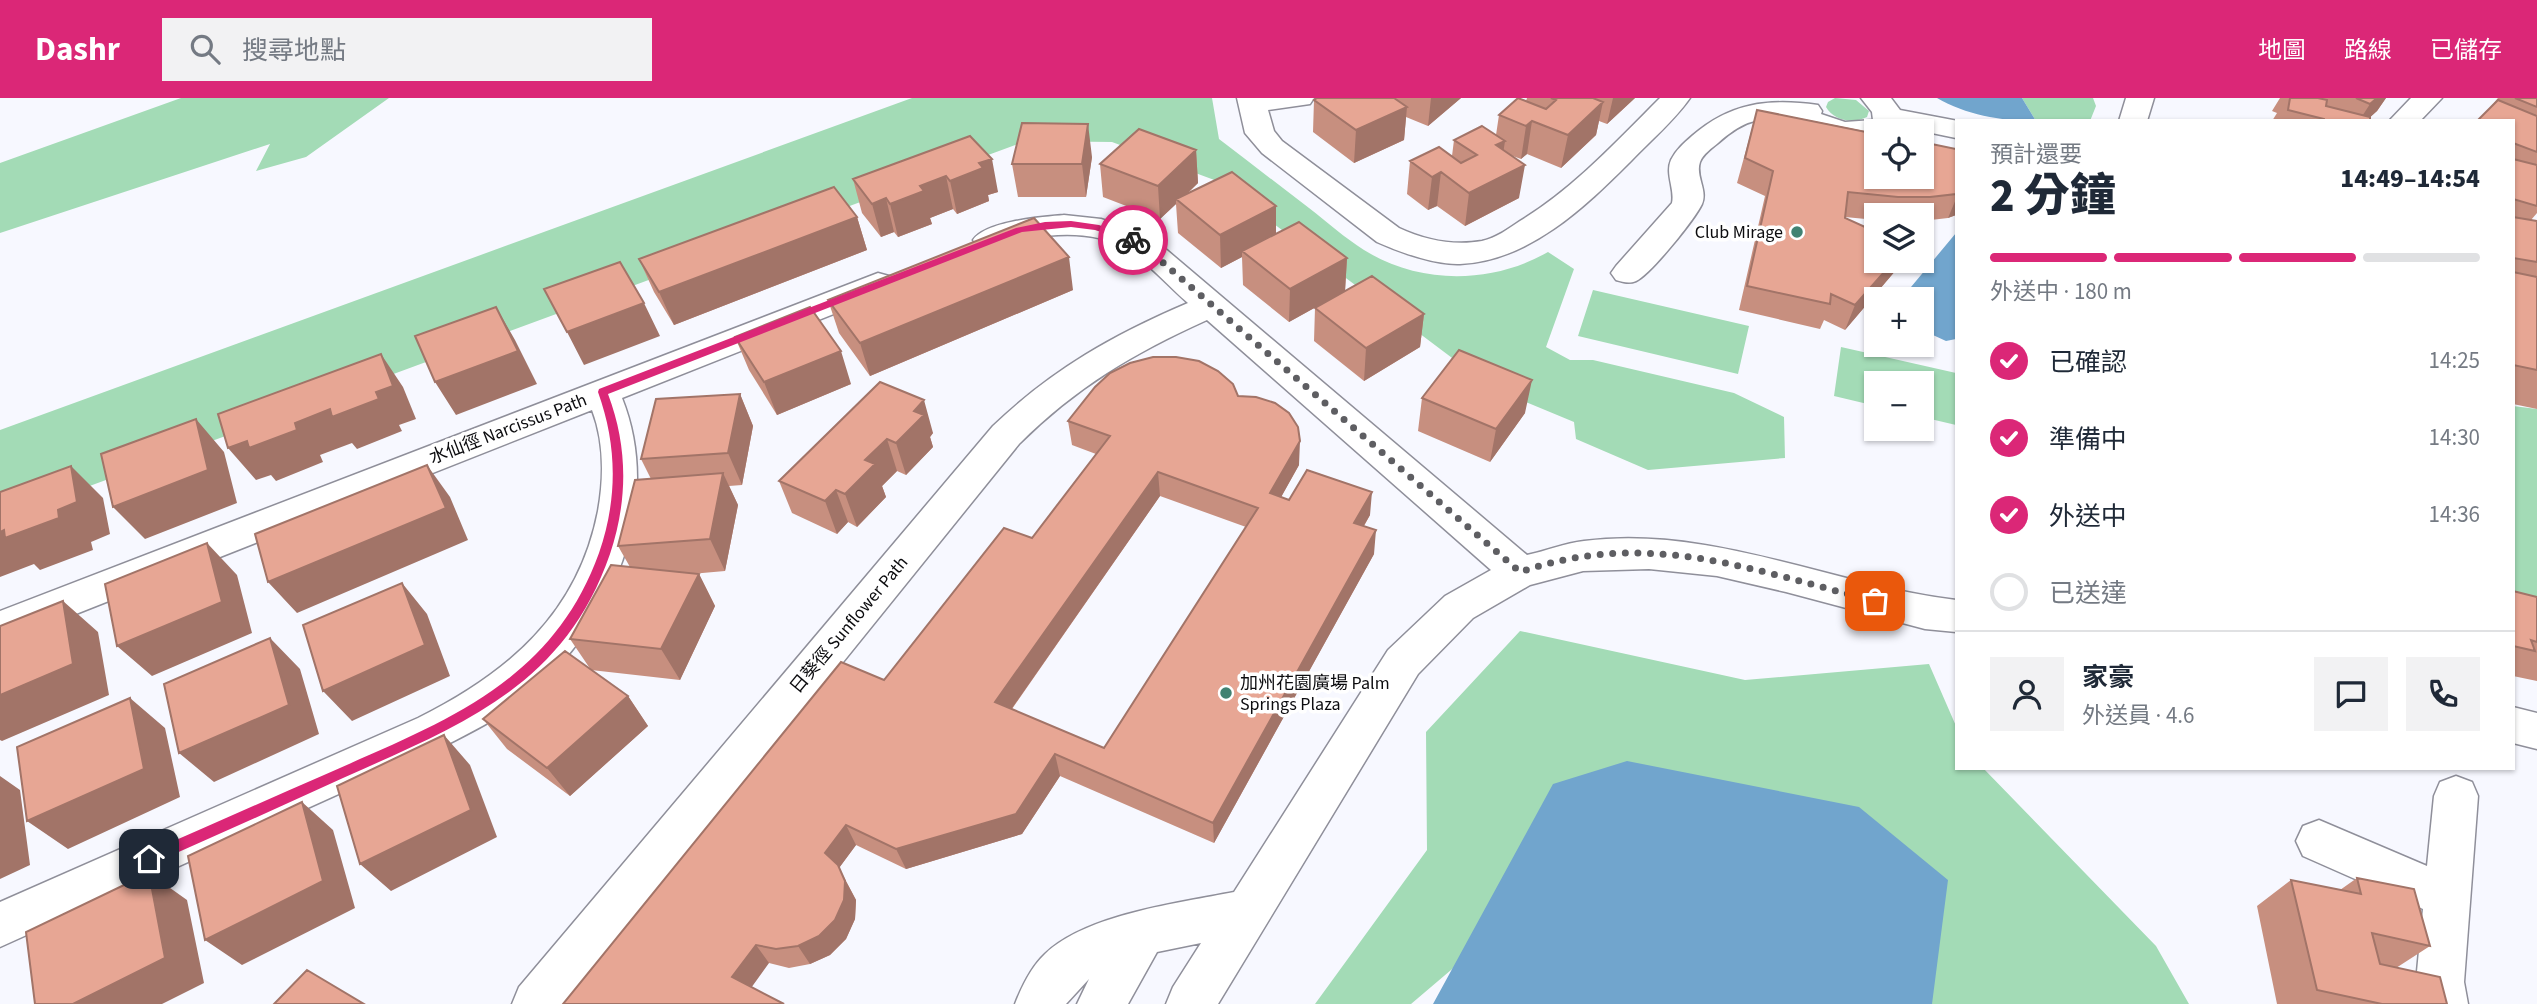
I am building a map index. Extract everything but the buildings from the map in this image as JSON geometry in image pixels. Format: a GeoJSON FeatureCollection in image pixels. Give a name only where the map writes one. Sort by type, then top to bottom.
{"type":"FeatureCollection","features":[{"type":"Feature","properties":{"kind":"street"},"geometry":{"type":"LineString","coordinates":[[1300,98],[1251,100],[1260,133],[1272,147],[1388,235],[1420,248],[1457,254],[1504,245],[1558,211],[1594,181],[1667,107],[1708,137]]}},
{"type":"Feature","properties":{"kind":"street"},"geometry":{"type":"LineString","coordinates":[[2405,119],[2428,98]]}},
{"type":"Feature","properties":{"kind":"street"},"geometry":{"type":"LineString","coordinates":[[1627,273],[1683,210],[1689,195],[1684,169],[1686,160],[1724,122],[1743,112],[1810,104],[1825,126],[1854,133],[1879,129],[1887,123],[1882,107]]}},
{"type":"Feature","properties":{"kind":"street"},"geometry":{"type":"LineString","coordinates":[[1882,107],[1955,129]]}},
{"type":"Feature","properties":{"kind":"street"},"geometry":{"type":"LineString","coordinates":[[957,253],[1007,234],[1045,225],[1096,227],[1138,242],[1520,572]]}},
{"type":"Feature","properties":{"kind":"street","name":"水仙徑 Narcissus Path"},"geometry":{"type":"LineString","coordinates":[[0,628],[907,272]]}},
{"type":"Feature","properties":{"kind":"street","name":"日葵徑 Sunflower Path"},"geometry":{"type":"LineString","coordinates":[[536,1004],[1006,435],[1031,409],[1087,364],[1212,305]]}},
{"type":"Feature","properties":{"kind":"street"},"geometry":{"type":"LineString","coordinates":[[0,925],[422,737],[471,712],[515,681],[552,648],[579,612],[611,534],[618,494],[619,457],[614,422],[603,392]]}},
{"type":"Feature","properties":{"kind":"street"},"geometry":{"type":"LineString","coordinates":[[1190,1004],[1403,662],[1426,634],[1453,609],[1483,589],[1520,572],[1552,562],[1630,551],[1670,553],[1711,559],[1925,613],[1955,616]]}},
{"type":"Feature","properties":{"kind":"street"},"geometry":{"type":"LineString","coordinates":[[2515,725],[2537,731]]}},
{"type":"Feature","properties":{"kind":"street"},"geometry":{"type":"LineString","coordinates":[[2444,1004],[2440,982],[2456,796]]}},
{"type":"Feature","properties":{"kind":"street"},"geometry":{"type":"LineString","coordinates":[[2319,841],[2447,897]]}},
{"type":"Feature","properties":{"kind":"street"},"geometry":{"type":"LineString","coordinates":[[1039,1004],[1066,966],[1086,951],[1110,942],[1248,911]]}},
{"type":"Feature","properties":{"kind":"street"},"geometry":{"type":"LineString","coordinates":[[1101,1004],[1141,935]]}},
{"type":"Feature","properties":{"kind":"green space"},"geometry":{"type":"Polygon","coordinates":[[[181,98],[389,98],[306,157],[256,171],[270,144],[0,233],[0,163],[181,98]]]}},
{"type":"Feature","properties":{"kind":"green space"},"geometry":{"type":"Polygon","coordinates":[[[912,98],[1212,98],[1219,139],[1350,240],[1386,261],[1408,270],[1432,274],[1480,275],[1526,263],[1548,252],[1574,269],[1546,347],[1570,360],[1593,360],[1734,393],[1784,417],[1785,458],[1648,470],[1576,439],[1574,422],[1492,388],[1217,181],[1112,142],[1026,141],[0,519],[0,430],[912,98]]]}},
{"type":"Feature","properties":{"kind":"green space"},"geometry":{"type":"Polygon","coordinates":[[[1835,98],[1856,100],[1869,111],[1867,117],[1850,121],[1839,118],[1826,107],[1828,102],[1835,98]]]}},
{"type":"Feature","properties":{"kind":"green space"},"geometry":{"type":"Polygon","coordinates":[[[2022,98],[2093,98],[2096,106],[2091,119],[2035,119],[2022,98]]]}},
{"type":"Feature","properties":{"kind":"green space"},"geometry":{"type":"Polygon","coordinates":[[[1593,290],[1749,326],[1738,374],[1578,336],[1593,290]]]}},
{"type":"Feature","properties":{"kind":"green space"},"geometry":{"type":"Polygon","coordinates":[[[1841,347],[1864,352],[1864,357],[1885,357],[1955,373],[1955,425],[1934,420],[1934,371],[1864,371],[1864,403],[1834,396],[1841,347]]]}},
{"type":"Feature","properties":{"kind":"green space"},"geometry":{"type":"Polygon","coordinates":[[[2515,406],[2537,409],[2537,599],[2515,593],[2515,406]]]}},
{"type":"Feature","properties":{"kind":"green space"},"geometry":{"type":"Polygon","coordinates":[[[1520,631],[1745,680],[1929,664],[1955,724],[1955,770],[1985,770],[2156,946],[2189,1004],[1885,1004],[1565,873],[1411,1004],[1315,1004],[1427,850],[1426,732],[1520,631]]]}},
{"type":"Feature","properties":{"kind":"water"},"geometry":{"type":"Polygon","coordinates":[[[1937,98],[2022,98],[2035,119],[1985,116],[1937,98]]]}},
{"type":"Feature","properties":{"kind":"water"},"geometry":{"type":"Polygon","coordinates":[[[1955,234],[1955,339],[1946,341],[1934,336],[1934,287],[1911,287],[1923,273],[1934,273],[1934,259],[1955,234]]]}},
{"type":"Feature","properties":{"kind":"water"},"geometry":{"type":"Polygon","coordinates":[[[1627,761],[1859,807],[1948,880],[1932,1004],[1433,1004],[1553,784],[1627,761]]]}},
{"type":"Feature","properties":{"kind":"way so far"},"geometry":{"type":"LineString","coordinates":[[1133,240],[1153,254],[1520,572],[1552,562],[1590,555],[1630,551],[1670,553],[1711,559],[1875,601]]}},
{"type":"Feature","properties":{"kind":"place","name":"Club Mirage"},"geometry":{"type":"Point","coordinates":[1797,232]}},
{"type":"Feature","properties":{"kind":"place","name":"加州花園廣場 Palm Springs Plaza"},"geometry":{"type":"Point","coordinates":[1226,693]}},
{"type":"Feature","properties":{"kind":"route"},"geometry":{"type":"LineString","coordinates":[[149,859],[422,737],[471,712],[515,681],[552,648],[579,612],[611,534],[618,494],[619,457],[614,422],[603,392],[1020,230],[1071,224],[1096,227],[1133,240]]}}]}
